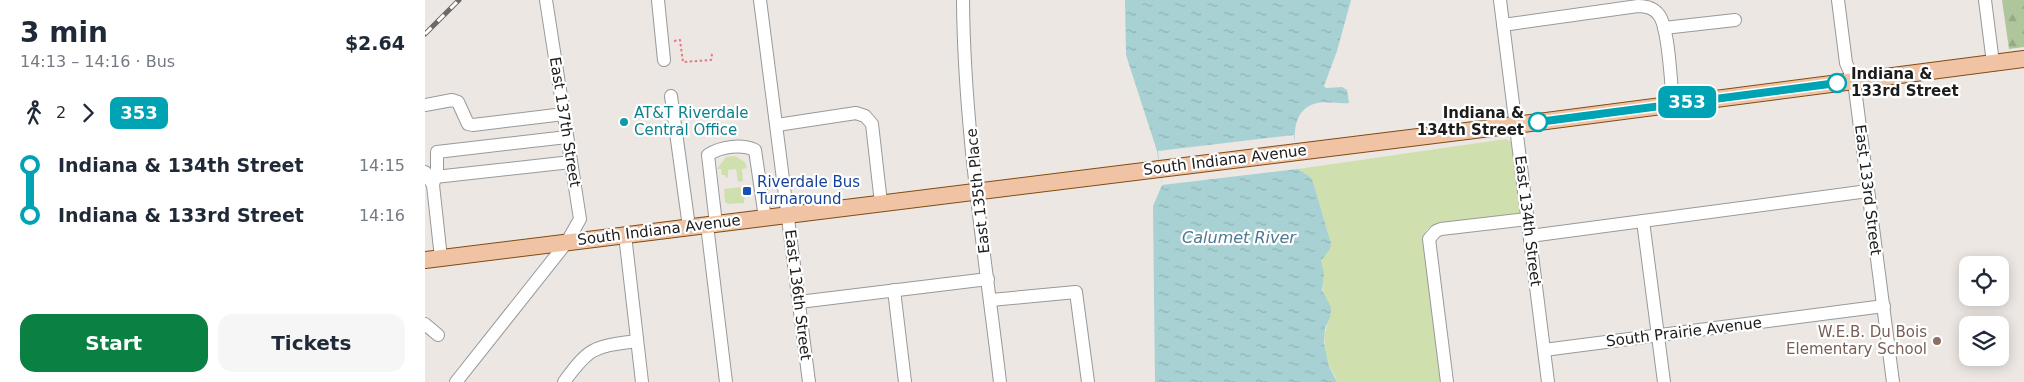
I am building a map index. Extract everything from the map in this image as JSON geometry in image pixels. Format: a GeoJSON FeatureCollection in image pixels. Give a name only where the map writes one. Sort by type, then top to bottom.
{"type":"FeatureCollection","features":[{"type":"Feature","properties":{"kind":"main road","name":"South Indiana Avenue"},"geometry":{"type":"LineString","coordinates":[[433,259],[2024,59]]}},
{"type":"Feature","properties":{"kind":"street","name":"East 137th Street"},"geometry":{"type":"LineString","coordinates":[[455,382],[567,242],[580,219],[546,0]]}},
{"type":"Feature","properties":{"kind":"street"},"geometry":{"type":"LineString","coordinates":[[658,0],[664,60]]}},
{"type":"Feature","properties":{"kind":"street","name":"East 136th Street"},"geometry":{"type":"LineString","coordinates":[[760,0],[809,382]]}},
{"type":"Feature","properties":{"kind":"street","name":"East 135th Place"},"geometry":{"type":"LineString","coordinates":[[963,0],[963,46],[977,192],[1000,382]]}},
{"type":"Feature","properties":{"kind":"street","name":"East 134th Street"},"geometry":{"type":"LineString","coordinates":[[1500,0],[1548,382]]}},
{"type":"Feature","properties":{"kind":"street","name":"East 133rd Street"},"geometry":{"type":"LineString","coordinates":[[1838,0],[1846,63],[1854,81],[1893,382]]}},
{"type":"Feature","properties":{"kind":"street"},"geometry":{"type":"LineString","coordinates":[[1985,0],[1993,63]]}},
{"type":"Feature","properties":{"kind":"street"},"geometry":{"type":"LineString","coordinates":[[1503,25],[1638,6],[1655,10],[1664,28],[1673,104]]}},
{"type":"Feature","properties":{"kind":"street"},"geometry":{"type":"LineString","coordinates":[[1664,28],[1735,20]]}},
{"type":"Feature","properties":{"kind":"street"},"geometry":{"type":"LineString","coordinates":[[671,96],[689,227]]}},
{"type":"Feature","properties":{"kind":"street"},"geometry":{"type":"LineString","coordinates":[[425,105],[452,100],[458,102],[468,124],[473,125],[564,114]]}},
{"type":"Feature","properties":{"kind":"street"},"geometry":{"type":"LineString","coordinates":[[777,125],[856,113],[865,116],[872,124],[881,203]]}},
{"type":"Feature","properties":{"kind":"street"},"geometry":{"type":"LineString","coordinates":[[433,259],[431,178],[436,156],[441,151],[567,137]]}},
{"type":"Feature","properties":{"kind":"street"},"geometry":{"type":"LineString","coordinates":[[726,382],[712,224],[709,155],[715,150],[746,146],[755,150],[765,218]]}},
{"type":"Feature","properties":{"kind":"street"},"geometry":{"type":"LineString","coordinates":[[431,178],[571,162]]}},
{"type":"Feature","properties":{"kind":"street"},"geometry":{"type":"LineString","coordinates":[[1530,236],[1869,191]]}},
{"type":"Feature","properties":{"kind":"street"},"geometry":{"type":"LineString","coordinates":[[1447,382],[1429,244],[1431,236],[1441,229],[1527,219]]}},
{"type":"Feature","properties":{"kind":"street"},"geometry":{"type":"LineString","coordinates":[[1643,221],[1663,382]]}},
{"type":"Feature","properties":{"kind":"street"},"geometry":{"type":"LineString","coordinates":[[625,235],[642,382]]}},
{"type":"Feature","properties":{"kind":"street"},"geometry":{"type":"LineString","coordinates":[[799,302],[988,279]]}},
{"type":"Feature","properties":{"kind":"street"},"geometry":{"type":"LineString","coordinates":[[894,290],[905,382]]}},
{"type":"Feature","properties":{"kind":"street"},"geometry":{"type":"LineString","coordinates":[[991,300],[1076,292],[1088,382]]}},
{"type":"Feature","properties":{"kind":"street","name":"South Prairie Avenue"},"geometry":{"type":"LineString","coordinates":[[1544,350],[1883,306]]}},
{"type":"Feature","properties":{"kind":"street"},"geometry":{"type":"LineString","coordinates":[[425,324],[438,335]]}},
{"type":"Feature","properties":{"kind":"street"},"geometry":{"type":"LineString","coordinates":[[564,382],[582,357],[589,351],[606,345],[637,340]]}},
{"type":"Feature","properties":{"kind":"path"},"geometry":{"type":"LineString","coordinates":[[671,42],[680,40],[683,62],[711,60],[712,54]]}},
{"type":"Feature","properties":{"kind":"green space"},"geometry":{"type":"Polygon","coordinates":[[[2002,0],[2024,0],[2024,47],[2009,49],[2002,0]]]}},
{"type":"Feature","properties":{"kind":"green space"},"geometry":{"type":"Polygon","coordinates":[[[1506,139],[1512,142],[1522,214],[1432,225],[1426,230],[1424,237],[1443,382],[1337,382],[1329,364],[1325,346],[1326,329],[1330,318],[1321,272],[1322,259],[1331,242],[1313,181],[1298,169],[1506,139]]]}},
{"type":"Feature","properties":{"kind":"green space"},"geometry":{"type":"Polygon","coordinates":[[[735,156],[745,162],[747,168],[742,169],[743,181],[738,182],[736,169],[728,170],[728,177],[726,178],[725,175],[722,175],[721,169],[717,169],[726,157],[735,156]]]}},
{"type":"Feature","properties":{"kind":"green space"},"geometry":{"type":"Polygon","coordinates":[[[741,187],[741,193],[745,193],[744,203],[728,204],[725,202],[724,189],[741,187]]]}},
{"type":"Feature","properties":{"kind":"water","name":"Calumet River"},"geometry":{"type":"Polygon","coordinates":[[[1125,0],[1351,0],[1337,51],[1324,86],[1326,88],[1342,87],[1347,90],[1349,103],[1321,102],[1307,107],[1301,113],[1295,130],[1295,150],[1298,169],[1313,181],[1331,242],[1330,249],[1321,261],[1324,273],[1322,290],[1331,307],[1330,318],[1325,328],[1324,343],[1329,366],[1337,382],[1155,382],[1153,206],[1162,185],[1157,151],[1126,55],[1125,0]]]}},
{"type":"Feature","properties":{"kind":"pier"},"geometry":{"type":"Polygon","coordinates":[[[1294,135],[1298,169],[1162,185],[1158,151],[1294,135]]]}},
{"type":"Feature","properties":{"kind":"railway"},"geometry":{"type":"LineString","coordinates":[[425,34],[459,0]]}},
{"type":"Feature","properties":{"kind":"bus line","name":"353"},"geometry":{"type":"LineString","coordinates":[[1538,122],[1837,83]]}},
{"type":"Feature","properties":{"kind":"place","name":"Indiana & 133rd Street"},"geometry":{"type":"Point","coordinates":[1837,83]}},
{"type":"Feature","properties":{"kind":"place","name":"AT&T Riverdale Central Office"},"geometry":{"type":"Point","coordinates":[624,122]}},
{"type":"Feature","properties":{"kind":"place","name":"Indiana & 134th Street"},"geometry":{"type":"Point","coordinates":[1538,122]}},
{"type":"Feature","properties":{"kind":"place","name":"Riverdale Bus Turnaround"},"geometry":{"type":"Point","coordinates":[747,191]}},
{"type":"Feature","properties":{"kind":"place","name":"W.E.B. Du Bois Elementary School"},"geometry":{"type":"Point","coordinates":[1937,341]}}]}
